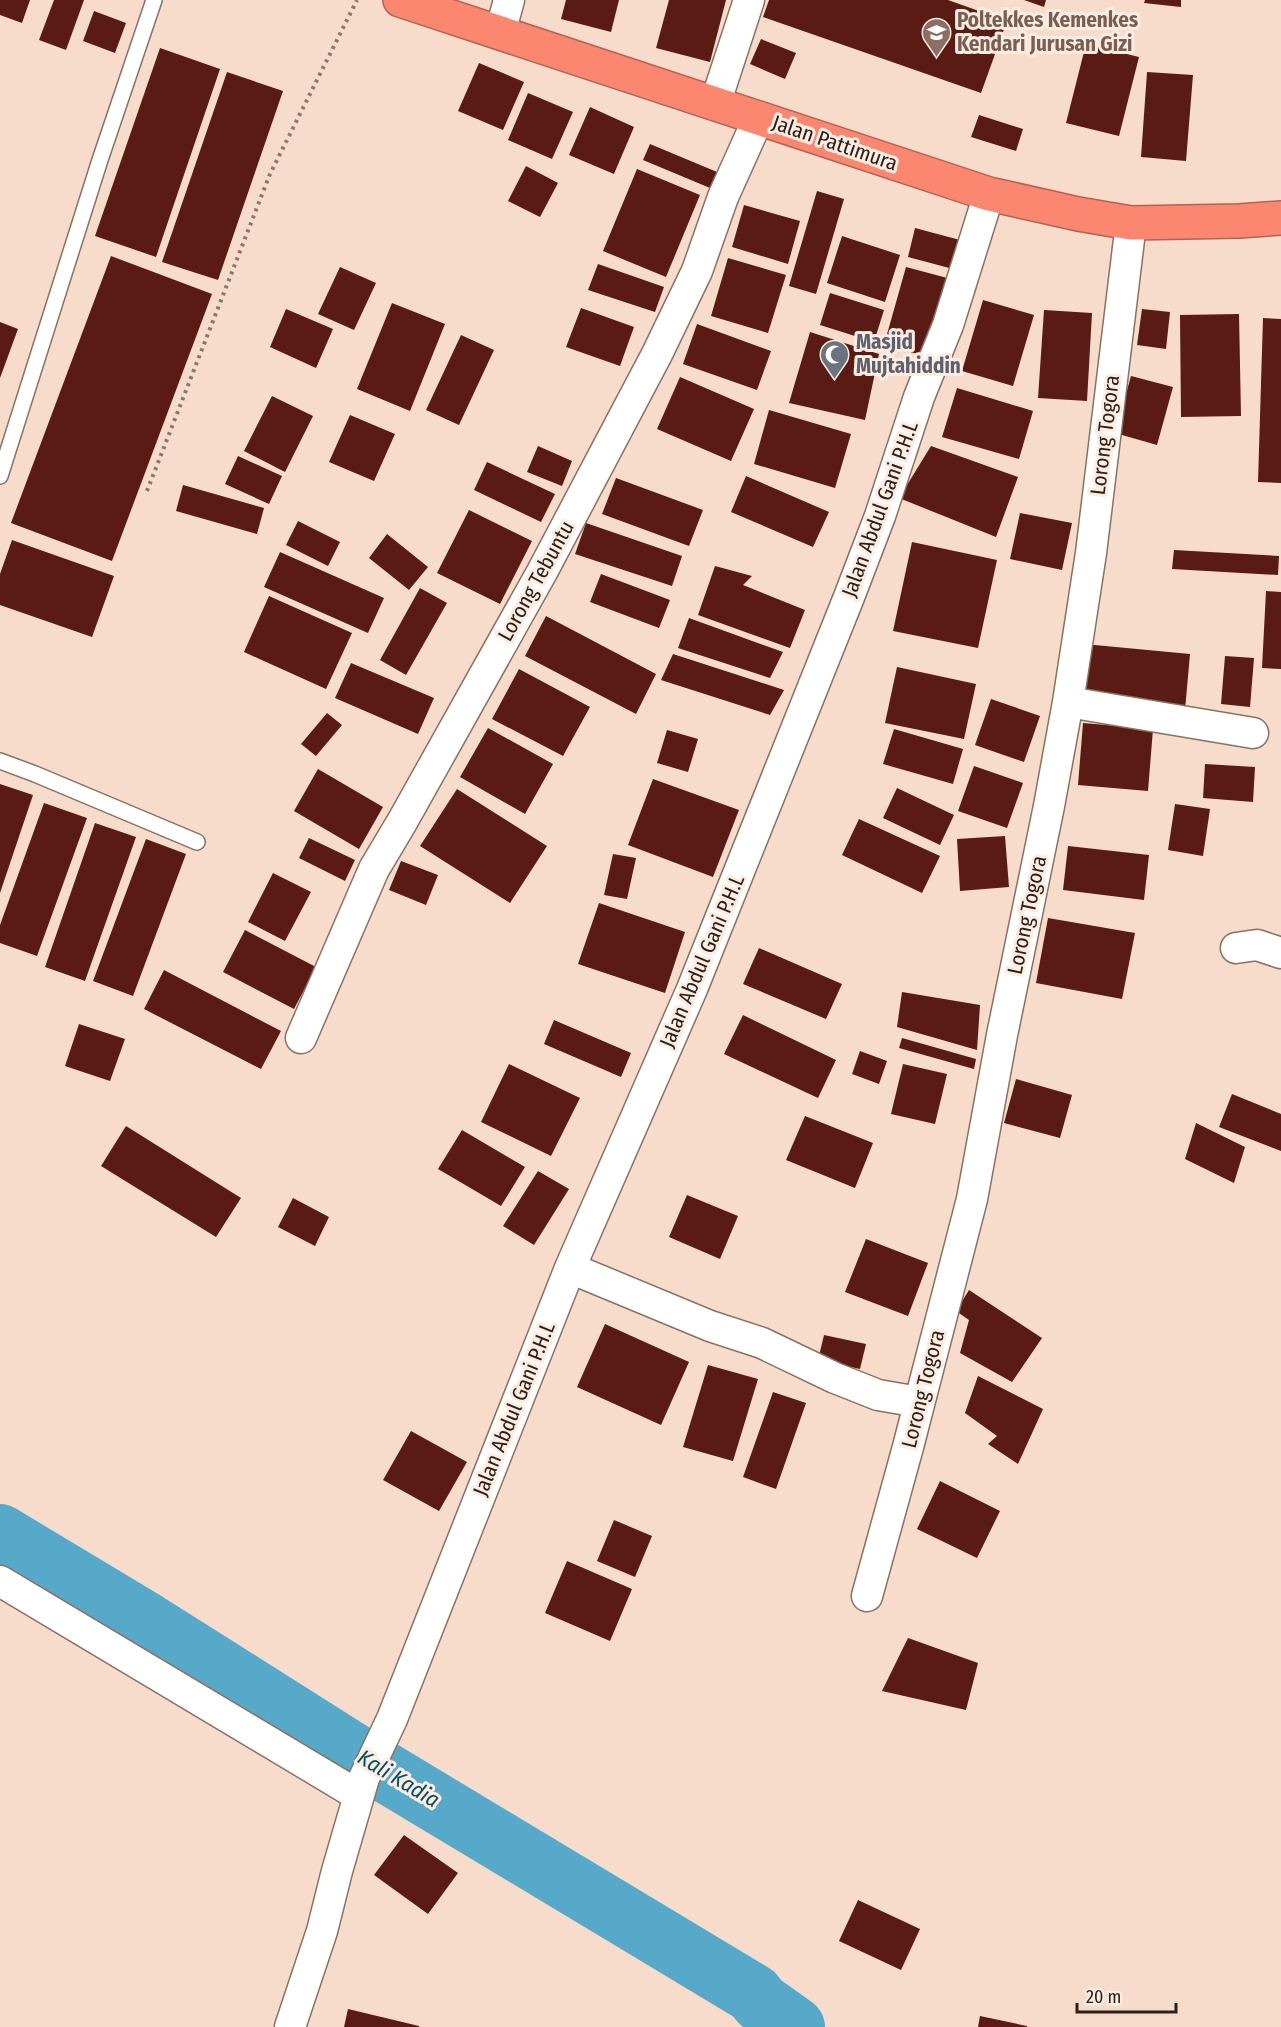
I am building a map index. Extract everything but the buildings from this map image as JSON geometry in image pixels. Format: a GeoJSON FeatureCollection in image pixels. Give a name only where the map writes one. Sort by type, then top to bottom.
{"type":"FeatureCollection","features":[{"type":"Feature","properties":{"kind":"highway","name":"Jalan Pattimura"},"geometry":{"type":"LineString","coordinates":[[400,0],[989,194],[1131,223],[1281,218]]}},
{"type":"Feature","properties":{"kind":"street"},"geometry":{"type":"LineString","coordinates":[[501,33],[509,0]]}},
{"type":"Feature","properties":{"kind":"street"},"geometry":{"type":"LineString","coordinates":[[715,104],[749,0]]}},
{"type":"Feature","properties":{"kind":"street","name":"Lorong Tebuntu"},"geometry":{"type":"LineString","coordinates":[[301,1038],[374,869],[520,611],[657,354],[697,271],[723,197],[759,117]]}},
{"type":"Feature","properties":{"kind":"street","name":"Jalan Abdul Gani P.H.L"},"geometry":{"type":"LineString","coordinates":[[290,2027],[322,1931],[361,1787],[392,1719],[570,1268],[696,979],[876,526],[919,397],[948,325],[989,194]]}},
{"type":"Feature","properties":{"kind":"street","name":"Lorong Togora"},"geometry":{"type":"LineString","coordinates":[[867,1596],[972,1199],[1002,1035],[1047,817],[1091,554],[1131,223]]}},
{"type":"Feature","properties":{"kind":"street"},"geometry":{"type":"LineString","coordinates":[[1068,702],[1252,733]]}},
{"type":"Feature","properties":{"kind":"street"},"geometry":{"type":"LineString","coordinates":[[1236,948],[1257,945],[1281,953]]}},
{"type":"Feature","properties":{"kind":"street"},"geometry":{"type":"LineString","coordinates":[[570,1268],[710,1326],[762,1343],[835,1378],[878,1395],[919,1402]]}},
{"type":"Feature","properties":{"kind":"street"},"geometry":{"type":"LineString","coordinates":[[0,1581],[361,1787]]}},
{"type":"Feature","properties":{"kind":"lane"},"geometry":{"type":"LineString","coordinates":[[0,477],[100,160],[154,0]]}},
{"type":"Feature","properties":{"kind":"lane"},"geometry":{"type":"LineString","coordinates":[[0,761],[198,842]]}},
{"type":"Feature","properties":{"kind":"path"},"geometry":{"type":"LineString","coordinates":[[147,491],[270,174],[357,0]]}},
{"type":"Feature","properties":{"kind":"waterway","name":"Kali Kadia"},"geometry":{"type":"LineString","coordinates":[[0,1534],[148,1623],[360,1757],[754,1994],[760,2002],[795,2027]]}},
{"type":"Feature","properties":{"kind":"place","name":"Poltekkes Kemenkes Kendari Jurusan Gizi"},"geometry":{"type":"Point","coordinates":[936,58]}},
{"type":"Feature","properties":{"kind":"place","name":"Masjid Mujtahiddin"},"geometry":{"type":"Point","coordinates":[835,380]}}]}
